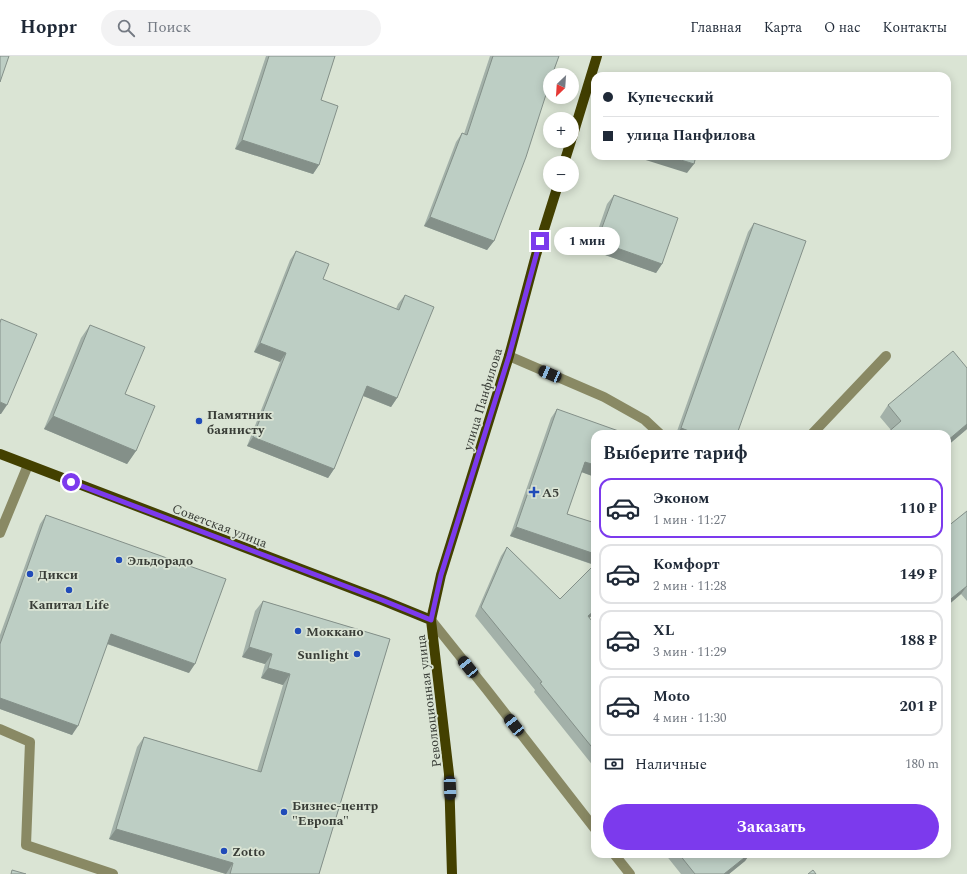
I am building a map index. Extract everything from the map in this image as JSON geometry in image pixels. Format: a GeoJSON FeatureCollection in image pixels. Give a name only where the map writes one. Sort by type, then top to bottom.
{"type":"FeatureCollection","features":[{"type":"Feature","properties":{"kind":"main road"},"geometry":{"type":"LineString","coordinates":[[592,72],[597,56]]}},
{"type":"Feature","properties":{"kind":"main road"},"geometry":{"type":"LineString","coordinates":[[579,115],[591,76]]}},
{"type":"Feature","properties":{"kind":"main road","name":"улица Панфилова"},"geometry":{"type":"LineString","coordinates":[[431,620],[441,575],[509,356],[536,255],[556,192]]}},
{"type":"Feature","properties":{"kind":"main road","name":"Советская улица"},"geometry":{"type":"LineString","coordinates":[[0,454],[431,620]]}},
{"type":"Feature","properties":{"kind":"main road","name":"Революционная улица"},"geometry":{"type":"LineString","coordinates":[[431,620],[449,774],[452,874]]}},
{"type":"Feature","properties":{"kind":"street"},"geometry":{"type":"LineString","coordinates":[[509,356],[604,397],[645,420],[656,430]]}},
{"type":"Feature","properties":{"kind":"street"},"geometry":{"type":"LineString","coordinates":[[816,430],[886,356]]}},
{"type":"Feature","properties":{"kind":"street"},"geometry":{"type":"LineString","coordinates":[[0,533],[28,465]]}},
{"type":"Feature","properties":{"kind":"street"},"geometry":{"type":"LineString","coordinates":[[431,620],[591,824]]}},
{"type":"Feature","properties":{"kind":"street"},"geometry":{"type":"LineString","coordinates":[[0,729],[30,742],[26,845],[113,874]]}},
{"type":"Feature","properties":{"kind":"street"},"geometry":{"type":"LineString","coordinates":[[617,858],[630,874]]}},
{"type":"Feature","properties":{"kind":"building"},"geometry":{"type":"Polygon","coordinates":[[[0,56],[9,56],[0,82],[0,56]]]}},
{"type":"Feature","properties":{"kind":"building"},"geometry":{"type":"Polygon","coordinates":[[[269,56],[335,56],[321,100],[338,106],[319,165],[242,140],[269,56]]]}},
{"type":"Feature","properties":{"kind":"building"},"geometry":{"type":"Polygon","coordinates":[[[493,56],[559,56],[555,68],[543,68],[543,104],[526,157],[494,241],[430,217],[462,133],[467,135],[493,56]]]}},
{"type":"Feature","properties":{"kind":"building"},"geometry":{"type":"Polygon","coordinates":[[[681,160],[695,160],[694,164],[681,160]]]}},
{"type":"Feature","properties":{"kind":"building"},"geometry":{"type":"Polygon","coordinates":[[[614,195],[678,218],[662,264],[597,241],[614,195]]]}},
{"type":"Feature","properties":{"kind":"building"},"geometry":{"type":"Polygon","coordinates":[[[754,223],[806,241],[738,430],[686,430],[681,428],[754,223]]]}},
{"type":"Feature","properties":{"kind":"building"},"geometry":{"type":"Polygon","coordinates":[[[296,251],[329,264],[323,279],[399,310],[405,295],[434,307],[397,398],[367,386],[334,469],[253,437],[286,353],[260,343],[296,251]]]}},
{"type":"Feature","properties":{"kind":"building"},"geometry":{"type":"Polygon","coordinates":[[[1,319],[37,334],[7,405],[0,402],[1,319]]]}},
{"type":"Feature","properties":{"kind":"building"},"geometry":{"type":"Polygon","coordinates":[[[90,325],[145,347],[125,394],[155,406],[136,451],[53,416],[90,325]]]}},
{"type":"Feature","properties":{"kind":"building"},"geometry":{"type":"Polygon","coordinates":[[[953,351],[967,368],[967,424],[951,438],[951,430],[891,430],[901,421],[888,405],[953,351]]]}},
{"type":"Feature","properties":{"kind":"building"},"geometry":{"type":"Polygon","coordinates":[[[557,409],[616,430],[591,430],[591,464],[585,462],[567,514],[591,522],[591,553],[516,527],[557,409]]]}},
{"type":"Feature","properties":{"kind":"building"},"geometry":{"type":"Polygon","coordinates":[[[967,511],[967,586],[951,599],[951,524],[967,511]]]}},
{"type":"Feature","properties":{"kind":"building"},"geometry":{"type":"Polygon","coordinates":[[[46,515],[226,579],[195,664],[111,634],[78,726],[0,698],[0,644],[46,515]]]}},
{"type":"Feature","properties":{"kind":"building"},"geometry":{"type":"Polygon","coordinates":[[[507,547],[560,599],[591,568],[591,613],[588,616],[591,620],[591,746],[540,683],[542,682],[481,607],[507,547]]]}},
{"type":"Feature","properties":{"kind":"building"},"geometry":{"type":"Polygon","coordinates":[[[263,601],[390,639],[319,874],[230,874],[233,863],[116,829],[144,737],[261,772],[290,674],[268,668],[272,654],[249,647],[263,601]]]}},
{"type":"Feature","properties":{"kind":"building"},"geometry":{"type":"Polygon","coordinates":[[[682,858],[744,858],[724,874],[695,874],[682,858]]]}},
{"type":"Feature","properties":{"kind":"building"},"geometry":{"type":"Polygon","coordinates":[[[12,870],[26,874],[11,874],[12,870]]]}},
{"type":"Feature","properties":{"kind":"building"},"geometry":{"type":"Polygon","coordinates":[[[813,870],[816,874],[808,874],[813,870]]]}},
{"type":"Feature","properties":{"kind":"place","name":"Памятник баянисту"},"geometry":{"type":"Point","coordinates":[199,421]}},
{"type":"Feature","properties":{"kind":"place","name":"А5"},"geometry":{"type":"Point","coordinates":[534,492]}},
{"type":"Feature","properties":{"kind":"place","name":"Эльдорадо"},"geometry":{"type":"Point","coordinates":[119,560]}},
{"type":"Feature","properties":{"kind":"place","name":"Дикси"},"geometry":{"type":"Point","coordinates":[30,574]}},
{"type":"Feature","properties":{"kind":"place","name":"Капитал Life"},"geometry":{"type":"Point","coordinates":[69,590]}},
{"type":"Feature","properties":{"kind":"place","name":"Моккано"},"geometry":{"type":"Point","coordinates":[298,631]}},
{"type":"Feature","properties":{"kind":"place","name":"Sunlight"},"geometry":{"type":"Point","coordinates":[357,654]}},
{"type":"Feature","properties":{"kind":"place","name":"Бизнес-центр \"Европа\""},"geometry":{"type":"Point","coordinates":[284,812]}},
{"type":"Feature","properties":{"kind":"place","name":"Zotto"},"geometry":{"type":"Point","coordinates":[224,851]}},
{"type":"Feature","properties":{"kind":"route"},"geometry":{"type":"LineString","coordinates":[[71,482],[431,620],[441,575],[509,356],[540,241]]}}]}
